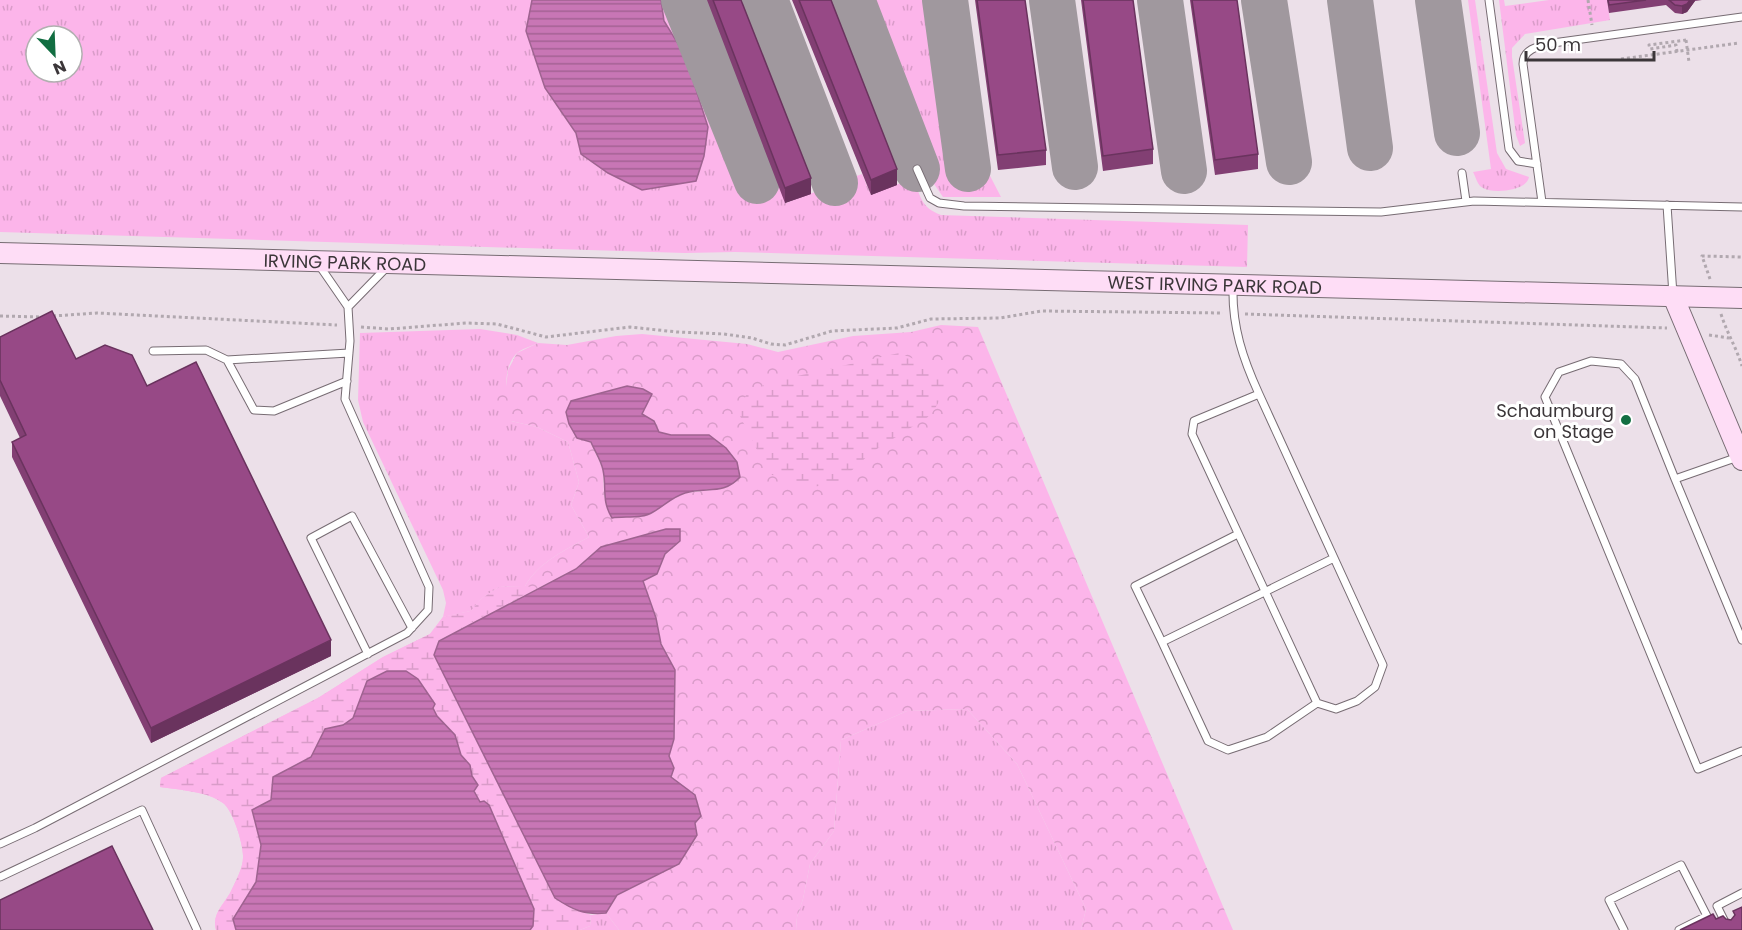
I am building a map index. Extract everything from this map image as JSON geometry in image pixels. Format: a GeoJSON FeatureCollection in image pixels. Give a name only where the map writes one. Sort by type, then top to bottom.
{"type":"FeatureCollection","features":[{"type":"Feature","properties":{"kind":"main road","name":"IRVING PARK ROAD"},"geometry":{"type":"LineString","coordinates":[[0,253],[688,271]]}},
{"type":"Feature","properties":{"kind":"main road","name":"WEST IRVING PARK ROAD"},"geometry":{"type":"LineString","coordinates":[[688,271],[1742,298]]}},
{"type":"Feature","properties":{"kind":"main road"},"geometry":{"type":"LineString","coordinates":[[1673,296],[1741,457]]}},
{"type":"Feature","properties":{"kind":"lane"},"geometry":{"type":"LineString","coordinates":[[1489,0],[1509,151],[1518,161],[1537,164]]}},
{"type":"Feature","properties":{"kind":"lane"},"geometry":{"type":"LineString","coordinates":[[1542,202],[1523,64],[1523,58],[1529,51],[1553,43],[1742,17]]}},
{"type":"Feature","properties":{"kind":"lane"},"geometry":{"type":"LineString","coordinates":[[917,169],[930,198],[939,203],[964,206],[1381,212],[1466,201],[1742,207]]}},
{"type":"Feature","properties":{"kind":"lane"},"geometry":{"type":"LineString","coordinates":[[1462,173],[1466,201]]}},
{"type":"Feature","properties":{"kind":"lane"},"geometry":{"type":"LineString","coordinates":[[1667,205],[1673,296]]}},
{"type":"Feature","properties":{"kind":"lane"},"geometry":{"type":"LineString","coordinates":[[0,844],[35,828],[407,633],[428,610],[429,587],[345,399],[349,353],[348,307],[315,261]]}},
{"type":"Feature","properties":{"kind":"lane"},"geometry":{"type":"LineString","coordinates":[[348,307],[391,263]]}},
{"type":"Feature","properties":{"kind":"lane"},"geometry":{"type":"LineString","coordinates":[[1233,285],[1233,314],[1247,366],[1383,665],[1375,687],[1357,701],[1336,709],[1317,703],[1192,435],[1194,421],[1259,394]]}},
{"type":"Feature","properties":{"kind":"lane"},"geometry":{"type":"LineString","coordinates":[[153,351],[206,350],[227,360],[349,353]]}},
{"type":"Feature","properties":{"kind":"lane"},"geometry":{"type":"LineString","coordinates":[[227,360],[254,410],[274,411],[346,381]]}},
{"type":"Feature","properties":{"kind":"lane"},"geometry":{"type":"LineString","coordinates":[[1742,640],[1635,380],[1621,364],[1591,361],[1559,372],[1545,397],[1698,770],[1742,751]]}},
{"type":"Feature","properties":{"kind":"lane"},"geometry":{"type":"LineString","coordinates":[[1675,479],[1741,457]]}},
{"type":"Feature","properties":{"kind":"lane"},"geometry":{"type":"LineString","coordinates":[[368,654],[311,537],[352,516],[412,628]]}},
{"type":"Feature","properties":{"kind":"lane"},"geometry":{"type":"LineString","coordinates":[[1238,534],[1136,586],[1208,741],[1228,750],[1267,737],[1317,703]]}},
{"type":"Feature","properties":{"kind":"lane"},"geometry":{"type":"LineString","coordinates":[[1162,642],[1334,558]]}},
{"type":"Feature","properties":{"kind":"lane"},"geometry":{"type":"LineString","coordinates":[[0,877],[142,810],[197,930]]}},
{"type":"Feature","properties":{"kind":"lane"},"geometry":{"type":"LineString","coordinates":[[1624,930],[1609,900],[1681,865],[1707,916],[1679,930]]}},
{"type":"Feature","properties":{"kind":"lane"},"geometry":{"type":"LineString","coordinates":[[1729,930],[1717,906],[1742,893]]}},
{"type":"Feature","properties":{"kind":"path"},"geometry":{"type":"LineString","coordinates":[[1588,0],[1592,25]]}},
{"type":"Feature","properties":{"kind":"path"},"geometry":{"type":"LineString","coordinates":[[1677,52],[1676,45],[1650,49],[1649,45],[1686,40],[1689,62]]}},
{"type":"Feature","properties":{"kind":"path"},"geometry":{"type":"LineString","coordinates":[[1621,59],[1739,44]]}},
{"type":"Feature","properties":{"kind":"path"},"geometry":{"type":"LineString","coordinates":[[1702,256],[1742,257]]}},
{"type":"Feature","properties":{"kind":"path"},"geometry":{"type":"LineString","coordinates":[[0,316],[34,317],[97,313],[389,329],[466,323],[497,324],[546,337],[630,327],[677,333],[724,334],[785,345],[832,331],[897,328],[931,320],[1000,318],[1042,311],[1083,310],[1655,327]]}},
{"type":"Feature","properties":{"kind":"path"},"geometry":{"type":"LineString","coordinates":[[1729,338],[1734,342],[1742,366]]}},
{"type":"Feature","properties":{"kind":"green space"},"geometry":{"type":"Polygon","coordinates":[[[0,0],[673,0],[685,55],[749,195],[779,186],[786,203],[862,174],[871,195],[913,178],[925,205],[941,215],[1248,225],[1247,267],[735,252],[685,253],[0,232],[0,0]]]}},
{"type":"Feature","properties":{"kind":"green space"},"geometry":{"type":"Polygon","coordinates":[[[861,0],[929,0],[953,176],[987,170],[1001,197],[943,197],[932,181],[861,0]]]}},
{"type":"Feature","properties":{"kind":"green space"},"geometry":{"type":"Polygon","coordinates":[[[1468,0],[1475,0],[1497,153],[1506,169],[1529,177],[1527,182],[1509,190],[1494,191],[1481,187],[1473,172],[1491,169],[1468,0]]]}},
{"type":"Feature","properties":{"kind":"green space"},"geometry":{"type":"Polygon","coordinates":[[[1499,0],[1504,0],[1505,6],[1549,0],[1607,0],[1610,20],[1525,34],[1512,48],[1525,143],[1520,146],[1516,135],[1499,0]]]}},
{"type":"Feature","properties":{"kind":"green space"},"geometry":{"type":"Polygon","coordinates":[[[941,325],[978,327],[1233,930],[1081,930],[1086,909],[1017,764],[967,709],[907,711],[841,740],[834,831],[810,864],[796,930],[619,930],[606,913],[617,895],[679,864],[695,823],[695,795],[671,778],[674,768],[669,756],[674,739],[675,670],[661,643],[656,618],[643,580],[657,574],[668,548],[601,547],[576,569],[501,608],[570,908],[591,915],[530,930],[533,926],[233,919],[236,930],[216,930],[217,913],[234,886],[243,862],[242,845],[237,829],[223,803],[201,793],[160,787],[161,778],[318,698],[383,657],[430,634],[443,617],[471,611],[481,599],[499,587],[525,586],[545,563],[589,537],[571,505],[579,482],[568,442],[537,427],[511,421],[494,397],[506,387],[508,370],[517,353],[538,343],[567,345],[642,334],[747,344],[778,352],[853,336],[911,332],[941,325]],[[627,386],[571,401],[603,469],[604,496],[612,518],[652,513],[664,503],[685,493],[721,489],[740,477],[737,462],[726,448],[709,435],[671,435],[659,432],[654,421],[642,414],[652,394],[643,389],[627,386]]]}},
{"type":"Feature","properties":{"kind":"green space"},"geometry":{"type":"Polygon","coordinates":[[[480,329],[517,335],[538,343],[516,354],[508,369],[506,386],[511,421],[537,427],[568,442],[579,482],[571,505],[589,537],[545,563],[525,586],[499,587],[481,599],[471,611],[443,617],[446,603],[443,590],[363,422],[358,400],[360,333],[480,329]]]}},
{"type":"Feature","properties":{"kind":"green space"},"geometry":{"type":"Polygon","coordinates":[[[899,353],[946,372],[941,396],[928,417],[872,452],[838,483],[812,487],[769,474],[739,414],[746,395],[778,377],[793,377],[899,353]]]}},
{"type":"Feature","properties":{"kind":"green space"},"geometry":{"type":"Polygon","coordinates":[[[499,587],[537,588],[459,629],[434,655],[555,898],[570,908],[591,915],[590,926],[580,930],[530,930],[533,926],[534,909],[489,805],[480,802],[474,791],[478,785],[472,776],[470,765],[461,755],[455,735],[437,716],[433,708],[367,681],[353,718],[343,725],[325,729],[311,757],[273,777],[271,800],[252,810],[261,845],[256,882],[233,919],[236,930],[216,930],[217,913],[234,886],[243,862],[242,845],[237,829],[223,803],[201,793],[160,787],[161,778],[318,698],[383,657],[430,634],[443,617],[471,611],[481,599],[499,587]]]}},
{"type":"Feature","properties":{"kind":"green space"},"geometry":{"type":"Polygon","coordinates":[[[967,709],[1017,764],[1086,909],[1081,930],[796,930],[810,864],[834,831],[841,740],[907,711],[967,709]]]}},
{"type":"Feature","properties":{"kind":"green space"},"geometry":{"type":"Polygon","coordinates":[[[606,913],[619,930],[580,930],[590,926],[591,915],[606,913]]]}},
{"type":"Feature","properties":{"kind":"shaded area"},"geometry":{"type":"Polygon","coordinates":[[[532,0],[661,0],[664,21],[685,55],[708,127],[704,156],[696,181],[642,190],[608,173],[581,154],[576,133],[545,88],[526,31],[532,0]]]}},
{"type":"Feature","properties":{"kind":"shaded area"},"geometry":{"type":"Polygon","coordinates":[[[627,386],[643,389],[652,394],[642,414],[654,421],[659,432],[671,435],[709,435],[726,448],[737,462],[740,477],[734,483],[721,489],[693,491],[680,495],[649,514],[612,518],[607,505],[604,476],[599,459],[591,442],[577,438],[569,424],[566,412],[571,401],[627,386]]]}},
{"type":"Feature","properties":{"kind":"shaded area"},"geometry":{"type":"Polygon","coordinates":[[[666,529],[680,529],[680,541],[665,554],[657,574],[643,581],[656,618],[661,644],[675,670],[674,739],[669,756],[674,768],[671,777],[695,795],[701,816],[695,823],[697,835],[679,864],[617,895],[606,913],[585,912],[573,909],[555,898],[434,655],[439,641],[576,569],[601,547],[666,529]]]}},
{"type":"Feature","properties":{"kind":"shaded area"},"geometry":{"type":"Polygon","coordinates":[[[387,671],[406,671],[418,679],[435,704],[433,708],[437,716],[455,735],[461,755],[470,765],[472,776],[478,785],[474,791],[480,802],[484,801],[489,805],[534,909],[533,926],[530,930],[236,930],[233,919],[256,882],[261,845],[252,810],[271,800],[273,777],[311,757],[325,729],[343,725],[353,718],[367,681],[387,671]]]}},
{"type":"Feature","properties":{"kind":"building"},"geometry":{"type":"Polygon","coordinates":[[[713,0],[741,0],[811,178],[785,188],[713,0]]]}},
{"type":"Feature","properties":{"kind":"building"},"geometry":{"type":"Polygon","coordinates":[[[799,0],[831,0],[897,169],[871,180],[799,0]]]}},
{"type":"Feature","properties":{"kind":"building"},"geometry":{"type":"Polygon","coordinates":[[[977,0],[1025,0],[1046,150],[998,155],[977,0]]]}},
{"type":"Feature","properties":{"kind":"building"},"geometry":{"type":"Polygon","coordinates":[[[1083,0],[1133,0],[1153,149],[1103,156],[1083,0]]]}},
{"type":"Feature","properties":{"kind":"building"},"geometry":{"type":"Polygon","coordinates":[[[1192,0],[1237,0],[1258,154],[1215,160],[1192,0]]]}},
{"type":"Feature","properties":{"kind":"building"},"geometry":{"type":"Polygon","coordinates":[[[1608,0],[1646,0],[1609,5],[1608,0]]]}},
{"type":"Feature","properties":{"kind":"building"},"geometry":{"type":"Polygon","coordinates":[[[1669,0],[1690,0],[1682,6],[1675,5],[1669,0]]]}},
{"type":"Feature","properties":{"kind":"building"},"geometry":{"type":"Polygon","coordinates":[[[52,311],[76,359],[105,345],[132,355],[147,386],[196,362],[331,640],[151,728],[12,442],[26,435],[0,380],[0,337],[52,311]]]}},
{"type":"Feature","properties":{"kind":"building"},"geometry":{"type":"Polygon","coordinates":[[[112,846],[153,930],[0,930],[0,900],[112,846]]]}},
{"type":"Feature","properties":{"kind":"building"},"geometry":{"type":"Polygon","coordinates":[[[1742,907],[1742,930],[1680,930],[1713,914],[1716,919],[1723,916],[1731,920],[1735,915],[1733,911],[1742,907]]]}},
{"type":"Feature","properties":{"kind":"taxiway"},"geometry":{"type":"LineString","coordinates":[[684,0],[757,181]]}},
{"type":"Feature","properties":{"kind":"taxiway"},"geometry":{"type":"LineString","coordinates":[[765,0],[835,183]]}},
{"type":"Feature","properties":{"kind":"taxiway"},"geometry":{"type":"LineString","coordinates":[[852,0],[917,169]]}},
{"type":"Feature","properties":{"kind":"taxiway"},"geometry":{"type":"LineString","coordinates":[[945,0],[968,169]]}},
{"type":"Feature","properties":{"kind":"taxiway"},"geometry":{"type":"LineString","coordinates":[[1052,0],[1075,167]]}},
{"type":"Feature","properties":{"kind":"taxiway"},"geometry":{"type":"LineString","coordinates":[[1160,0],[1184,171]]}},
{"type":"Feature","properties":{"kind":"taxiway"},"geometry":{"type":"LineString","coordinates":[[1264,0],[1289,162]]}},
{"type":"Feature","properties":{"kind":"taxiway"},"geometry":{"type":"LineString","coordinates":[[1350,0],[1370,148]]}},
{"type":"Feature","properties":{"kind":"taxiway"},"geometry":{"type":"LineString","coordinates":[[1438,0],[1457,133]]}},
{"type":"Feature","properties":{"kind":"place","name":"Schaumburg on Stage"},"geometry":{"type":"Point","coordinates":[1626,420]}}]}
